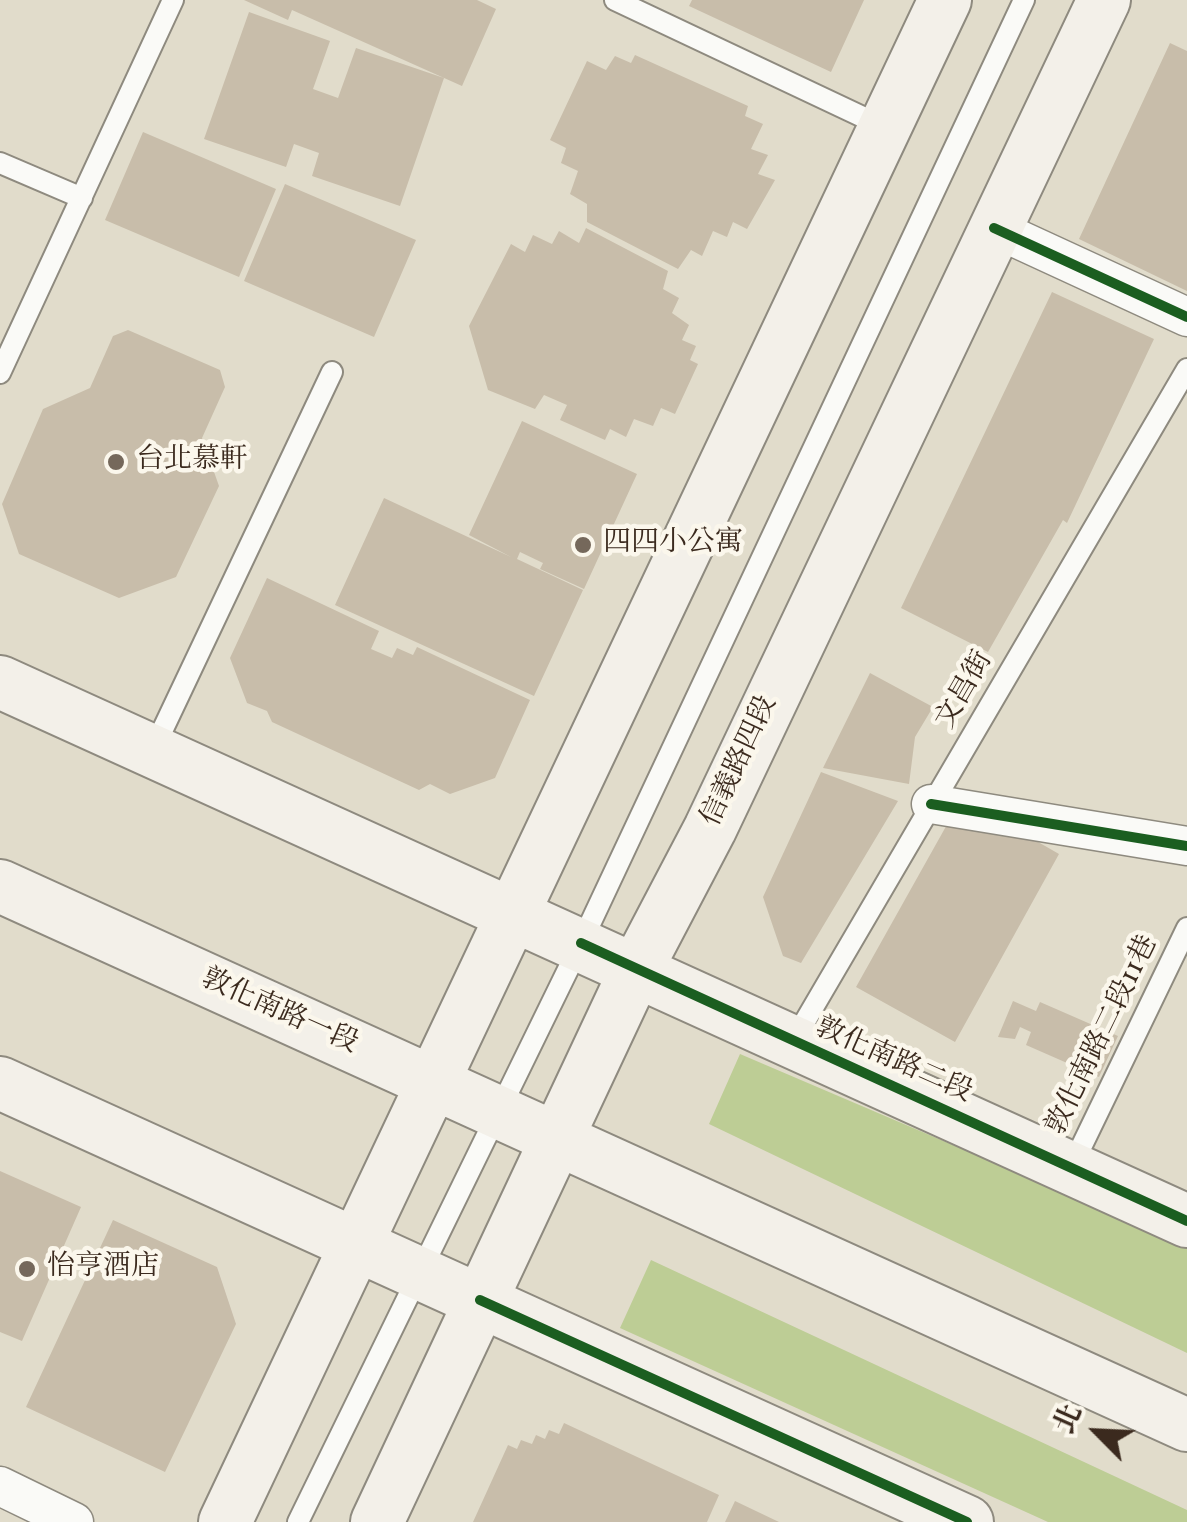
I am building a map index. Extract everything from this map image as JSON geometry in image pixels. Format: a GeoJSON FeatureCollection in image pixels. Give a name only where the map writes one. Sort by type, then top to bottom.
{"type":"FeatureCollection","features":[{"type":"Feature","properties":{"kind":"main road"},"geometry":{"type":"LineString","coordinates":[[224,1522],[945,0]]}},
{"type":"Feature","properties":{"kind":"main road","name":"信義路四段"},"geometry":{"type":"LineString","coordinates":[[376,1522],[636,970],[710,830],[1104,0]]}},
{"type":"Feature","properties":{"kind":"main road"},"geometry":{"type":"LineString","coordinates":[[0,682],[512,914]]}},
{"type":"Feature","properties":{"kind":"main road","name":"敦化南路一段"},"geometry":{"type":"LineString","coordinates":[[0,886],[556,1142]]}},
{"type":"Feature","properties":{"kind":"main road","name":"敦化南路二段"},"geometry":{"type":"LineString","coordinates":[[512,914],[1187,1221]]}},
{"type":"Feature","properties":{"kind":"main road"},"geometry":{"type":"LineString","coordinates":[[0,1083],[967,1522]]}},
{"type":"Feature","properties":{"kind":"main road"},"geometry":{"type":"LineString","coordinates":[[556,1142],[1187,1425]]}},
{"type":"Feature","properties":{"kind":"street"},"geometry":{"type":"LineString","coordinates":[[994,228],[1187,317]]}},
{"type":"Feature","properties":{"kind":"street"},"geometry":{"type":"LineString","coordinates":[[931,804],[1187,846]]}},
{"type":"Feature","properties":{"kind":"street"},"geometry":{"type":"LineString","coordinates":[[0,1486],[74,1522]]}},
{"type":"Feature","properties":{"kind":"lane"},"geometry":{"type":"LineString","coordinates":[[0,373],[174,0]]}},
{"type":"Feature","properties":{"kind":"lane"},"geometry":{"type":"LineString","coordinates":[[614,0],[885,127]]}},
{"type":"Feature","properties":{"kind":"lane"},"geometry":{"type":"LineString","coordinates":[[298,1522],[581,943],[1024,0]]}},
{"type":"Feature","properties":{"kind":"lane"},"geometry":{"type":"LineString","coordinates":[[0,163],[82,198]]}},
{"type":"Feature","properties":{"kind":"lane","name":"文昌街"},"geometry":{"type":"LineString","coordinates":[[793,1042],[1187,369]]}},
{"type":"Feature","properties":{"kind":"lane"},"geometry":{"type":"LineString","coordinates":[[152,752],[332,372]]}},
{"type":"Feature","properties":{"kind":"lane","name":"敦化南路二段11巷"},"geometry":{"type":"LineString","coordinates":[[1071,1168],[1187,928]]}},
{"type":"Feature","properties":{"kind":"green space"},"geometry":{"type":"Polygon","coordinates":[[[740,1054],[1187,1245],[1187,1353],[709,1124],[740,1054]]]}},
{"type":"Feature","properties":{"kind":"green space"},"geometry":{"type":"Polygon","coordinates":[[[651,1260],[1187,1510],[1187,1522],[1048,1522],[620,1328],[651,1260]]]}},
{"type":"Feature","properties":{"kind":"building"},"geometry":{"type":"Polygon","coordinates":[[[244,0],[477,0],[496,9],[462,86],[292,10],[288,20],[244,0]]]}},
{"type":"Feature","properties":{"kind":"building"},"geometry":{"type":"Polygon","coordinates":[[[692,0],[864,0],[831,72],[689,6],[692,0]]]}},
{"type":"Feature","properties":{"kind":"building"},"geometry":{"type":"Polygon","coordinates":[[[249,12],[330,41],[313,89],[338,98],[356,48],[444,78],[400,206],[312,176],[319,153],[294,144],[286,167],[204,139],[249,12]]]}},
{"type":"Feature","properties":{"kind":"building"},"geometry":{"type":"Polygon","coordinates":[[[1170,43],[1187,51],[1187,291],[1079,239],[1170,43]]]}},
{"type":"Feature","properties":{"kind":"building"},"geometry":{"type":"Polygon","coordinates":[[[635,55],[748,106],[745,116],[763,124],[751,149],[768,155],[758,174],[775,180],[747,229],[733,222],[727,237],[713,231],[702,256],[691,250],[678,269],[587,222],[587,204],[570,194],[578,171],[561,163],[566,148],[550,140],[587,61],[606,70],[615,56],[631,63],[635,55]]]}},
{"type":"Feature","properties":{"kind":"building"},"geometry":{"type":"Polygon","coordinates":[[[143,132],[276,189],[239,277],[105,220],[143,132]]]}},
{"type":"Feature","properties":{"kind":"building"},"geometry":{"type":"Polygon","coordinates":[[[285,184],[416,240],[374,337],[244,281],[285,184]]]}},
{"type":"Feature","properties":{"kind":"building"},"geometry":{"type":"Polygon","coordinates":[[[586,228],[668,271],[663,289],[679,298],[672,313],[689,325],[682,340],[696,346],[690,360],[698,364],[675,414],[661,408],[653,426],[634,419],[626,437],[610,429],[605,440],[560,420],[567,405],[544,395],[535,409],[488,390],[469,326],[511,244],[525,252],[533,235],[552,244],[559,231],[579,243],[586,228]]]}},
{"type":"Feature","properties":{"kind":"building"},"geometry":{"type":"Polygon","coordinates":[[[1052,292],[1154,339],[1067,523],[1063,520],[988,652],[901,608],[1052,292]]]}},
{"type":"Feature","properties":{"kind":"building","name":"台北慕軒"},"geometry":{"type":"Polygon","coordinates":[[[128,330],[220,370],[225,387],[202,438],[219,486],[176,577],[119,598],[19,554],[2,504],[43,409],[90,388],[113,336],[128,330]]]}},
{"type":"Feature","properties":{"kind":"building"},"geometry":{"type":"Polygon","coordinates":[[[522,421],[637,474],[584,589],[540,569],[543,563],[520,552],[517,559],[583,590],[534,696],[335,605],[384,498],[511,557],[469,535],[522,421]]]}},
{"type":"Feature","properties":{"kind":"building"},"geometry":{"type":"Polygon","coordinates":[[[267,578],[379,631],[371,649],[392,658],[397,648],[413,655],[417,647],[530,700],[495,778],[450,794],[430,784],[419,790],[272,722],[267,711],[247,703],[230,658],[267,578]]]}},
{"type":"Feature","properties":{"kind":"building"},"geometry":{"type":"Polygon","coordinates":[[[870,673],[933,707],[915,737],[909,784],[823,768],[870,673]]]}},
{"type":"Feature","properties":{"kind":"building"},"geometry":{"type":"Polygon","coordinates":[[[821,772],[898,801],[801,963],[783,956],[763,897],[821,772]]]}},
{"type":"Feature","properties":{"kind":"building"},"geometry":{"type":"Polygon","coordinates":[[[949,821],[1012,827],[1059,854],[955,1042],[856,987],[949,821]]]}},
{"type":"Feature","properties":{"kind":"building"},"geometry":{"type":"Polygon","coordinates":[[[1013,1001],[1036,1011],[1040,1002],[1118,1036],[1099,1077],[1026,1045],[1031,1032],[1020,1027],[1015,1039],[998,1037],[1013,1001]]]}},
{"type":"Feature","properties":{"kind":"building","name":"怡亨酒店"},"geometry":{"type":"Polygon","coordinates":[[[0,1171],[81,1207],[22,1341],[0,1332],[0,1171]]]}},
{"type":"Feature","properties":{"kind":"building"},"geometry":{"type":"Polygon","coordinates":[[[113,1220],[217,1267],[236,1324],[165,1472],[26,1407],[113,1220]]]}},
{"type":"Feature","properties":{"kind":"building"},"geometry":{"type":"Polygon","coordinates":[[[564,1423],[719,1495],[707,1522],[473,1522],[508,1445],[517,1449],[521,1440],[532,1444],[536,1435],[545,1439],[549,1430],[559,1434],[564,1423]]]}},
{"type":"Feature","properties":{"kind":"building"},"geometry":{"type":"Polygon","coordinates":[[[735,1501],[779,1522],[725,1522],[735,1501]]]}},
{"type":"Feature","properties":{"kind":"cycle path"},"geometry":{"type":"LineString","coordinates":[[994,228],[1187,317]]}},
{"type":"Feature","properties":{"kind":"cycle path"},"geometry":{"type":"LineString","coordinates":[[931,804],[1187,846]]}},
{"type":"Feature","properties":{"kind":"cycle path"},"geometry":{"type":"LineString","coordinates":[[581,943],[1187,1221]]}},
{"type":"Feature","properties":{"kind":"cycle path"},"geometry":{"type":"LineString","coordinates":[[480,1300],[967,1522]]}},
{"type":"Feature","properties":{"kind":"place","name":"台北慕軒"},"geometry":{"type":"Point","coordinates":[116,462]}},
{"type":"Feature","properties":{"kind":"place","name":"四四小公寓"},"geometry":{"type":"Point","coordinates":[583,545]}},
{"type":"Feature","properties":{"kind":"place","name":"怡亨酒店"},"geometry":{"type":"Point","coordinates":[27,1269]}}]}
